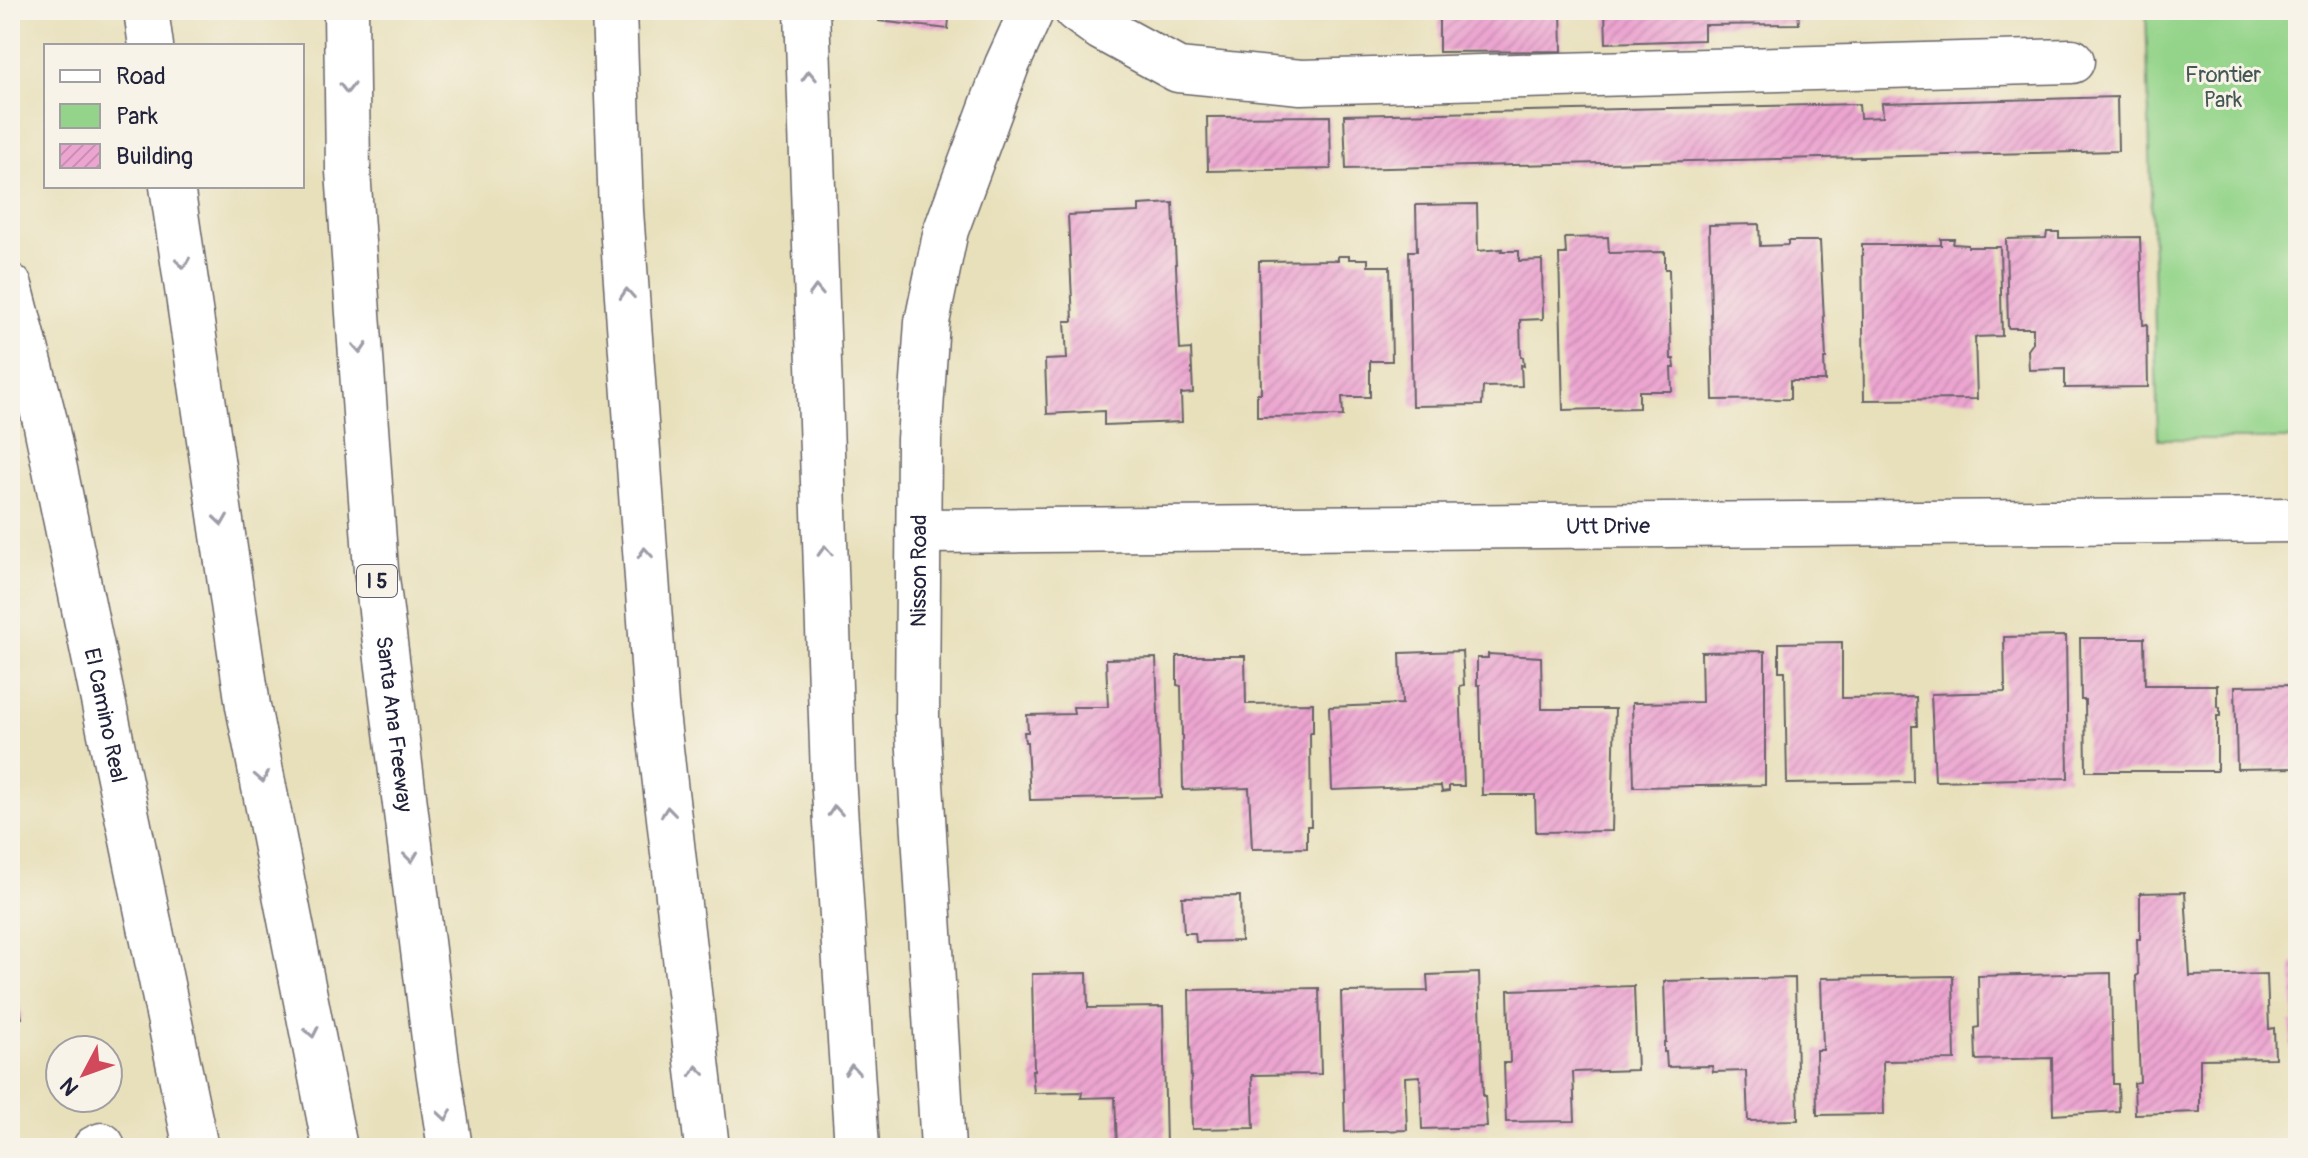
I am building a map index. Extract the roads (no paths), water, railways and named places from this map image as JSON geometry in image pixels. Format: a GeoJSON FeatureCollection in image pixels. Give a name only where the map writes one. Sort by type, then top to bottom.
{"type":"FeatureCollection","features":[{"type":"Feature","properties":{"kind":"main road"},"geometry":{"type":"LineString","coordinates":[[146,10],[151,44]]}},
{"type":"Feature","properties":{"kind":"main road","name":"Santa Ana Freeway"},"geometry":{"type":"LineString","coordinates":[[346,10],[348,171],[376,570],[450,1148]]}},
{"type":"Feature","properties":{"kind":"main road"},"geometry":{"type":"LineString","coordinates":[[614,10],[621,211],[656,705],[707,1148]]}},
{"type":"Feature","properties":{"kind":"main road"},"geometry":{"type":"LineString","coordinates":[[807,10],[833,776],[857,1148]]}},
{"type":"Feature","properties":{"kind":"main road","name":"Nisson Road"},"geometry":{"type":"LineString","coordinates":[[943,1148],[917,717],[919,439],[927,322],[946,230],[1007,65],[1032,10]]}},
{"type":"Feature","properties":{"kind":"main road"},"geometry":{"type":"LineString","coordinates":[[1076,10],[1101,28],[1178,70],[1301,82],[2072,61]]}},
{"type":"Feature","properties":{"kind":"main road"},"geometry":{"type":"LineString","coordinates":[[172,188],[248,706],[335,1148]]}},
{"type":"Feature","properties":{"kind":"main road","name":"El Camino Real"},"geometry":{"type":"LineString","coordinates":[[10,286],[23,388],[45,421],[196,1148]]}},
{"type":"Feature","properties":{"kind":"main road","name":"Utt Drive"},"geometry":{"type":"LineString","coordinates":[[918,531],[2298,520]]}},
{"type":"Feature","properties":{"kind":"park label","name":"Frontier Park"},"geometry":{"type":"Point","coordinates":[2223,86]}}]}
